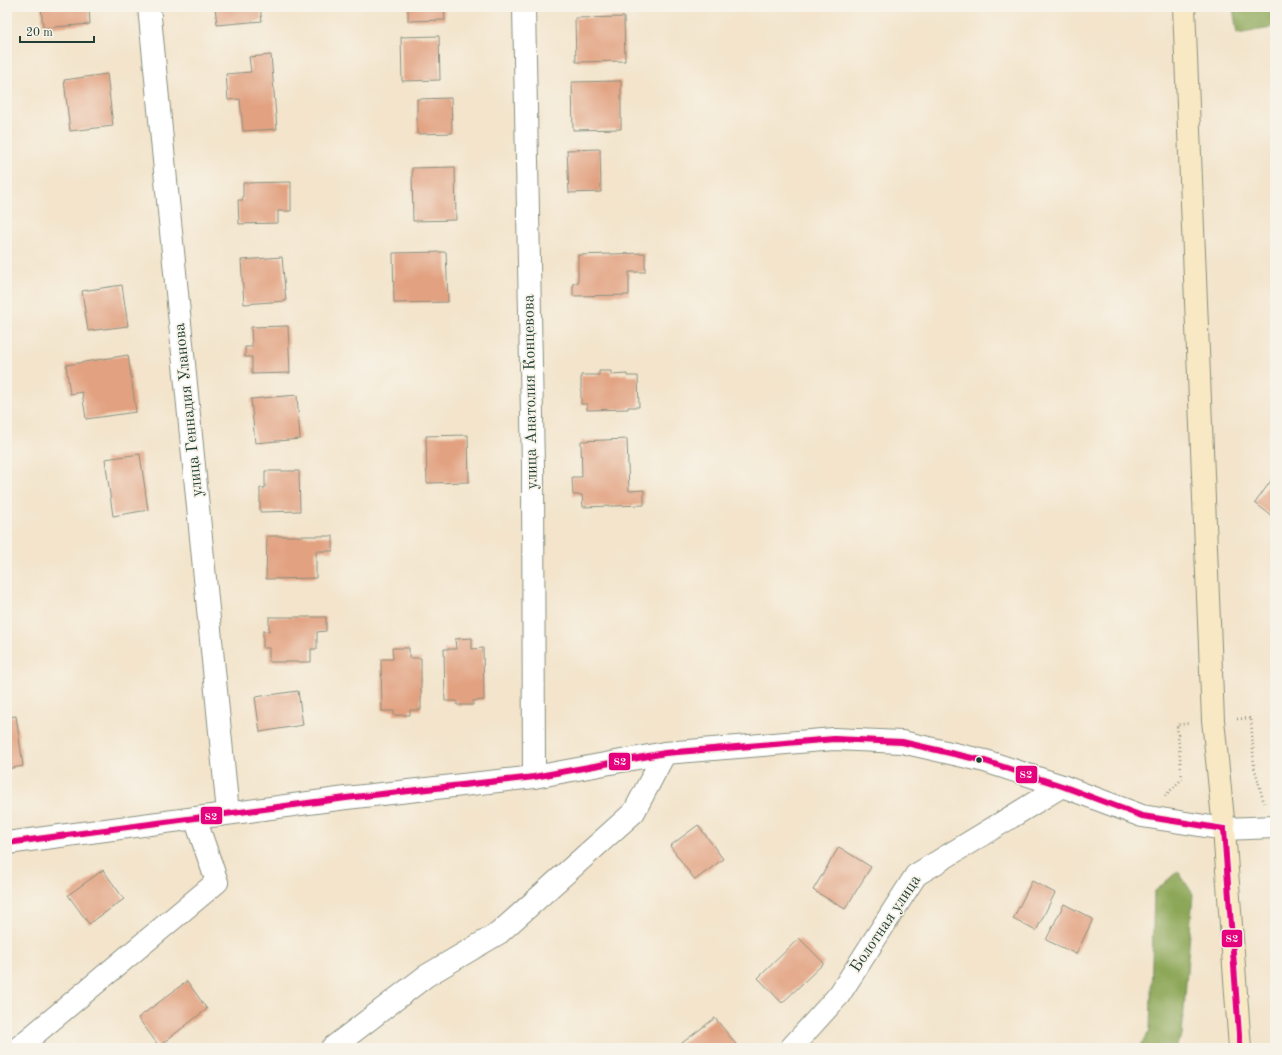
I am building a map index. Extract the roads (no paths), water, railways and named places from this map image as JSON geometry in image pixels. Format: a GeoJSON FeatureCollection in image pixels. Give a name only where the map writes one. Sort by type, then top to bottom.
{"type":"FeatureCollection","features":[{"type":"Feature","properties":{"kind":"main road"},"geometry":{"type":"LineString","coordinates":[[1184,7],[1213,720],[1224,829],[1240,1048]]}},
{"type":"Feature","properties":{"kind":"street","name":"улица Геннадия Уланова"},"geometry":{"type":"LineString","coordinates":[[150,7],[228,813]]}},
{"type":"Feature","properties":{"kind":"street","name":"улица Анатолия Концевова"},"geometry":{"type":"LineString","coordinates":[[524,7],[533,467],[534,777]]}},
{"type":"Feature","properties":{"kind":"street"},"geometry":{"type":"LineString","coordinates":[[7,843],[346,798],[534,777],[665,753],[834,739],[902,742],[985,761],[1062,786],[1142,816],[1224,829],[1275,827]]}},
{"type":"Feature","properties":{"kind":"street"},"geometry":{"type":"LineString","coordinates":[[332,1048],[426,976],[499,933],[634,812],[665,753]]}},
{"type":"Feature","properties":{"kind":"street","name":"Болотная улица"},"geometry":{"type":"LineString","coordinates":[[791,1048],[839,995],[916,875],[1062,786]]}},
{"type":"Feature","properties":{"kind":"street"},"geometry":{"type":"LineString","coordinates":[[18,1048],[217,882],[195,818]]}}]}
